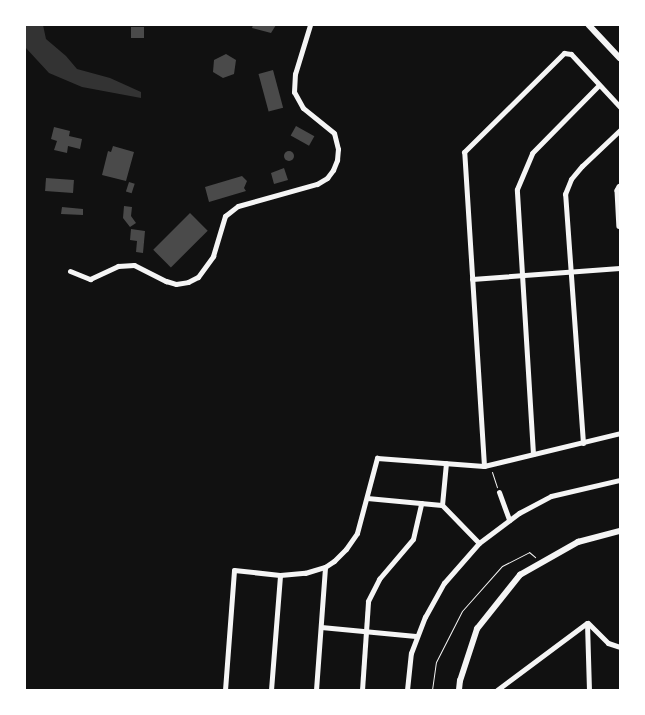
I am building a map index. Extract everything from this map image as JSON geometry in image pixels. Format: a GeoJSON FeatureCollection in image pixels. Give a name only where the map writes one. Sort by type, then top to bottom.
{"type":"FeatureCollection","features":[{"type":"Feature","properties":{"kind":"street"},"geometry":{"type":"LineString","coordinates":[[70,271],[90,279],[118,266],[134,265],[166,281],[176,284],[188,282],[198,277],[213,256],[225,216],[238,206],[317,184],[327,178],[334,170],[337,160],[334,133],[303,108],[294,92],[295,74],[310,25]]}},
{"type":"Feature","properties":{"kind":"street"},"geometry":{"type":"LineString","coordinates":[[589,25],[620,58]]}},
{"type":"Feature","properties":{"kind":"street"},"geometry":{"type":"LineString","coordinates":[[487,465],[464,152],[564,52],[571,54],[620,107]]}},
{"type":"Feature","properties":{"kind":"street"},"geometry":{"type":"LineString","coordinates":[[533,454],[517,189],[532,153],[598,85]]}},
{"type":"Feature","properties":{"kind":"street"},"geometry":{"type":"LineString","coordinates":[[583,443],[565,194],[572,179],[582,166],[620,130]]}},
{"type":"Feature","properties":{"kind":"street"},"geometry":{"type":"LineString","coordinates":[[620,187],[618,192],[620,226]]}},
{"type":"Feature","properties":{"kind":"street"},"geometry":{"type":"LineString","coordinates":[[472,279],[620,268]]}},
{"type":"Feature","properties":{"kind":"street"},"geometry":{"type":"LineString","coordinates":[[225,690],[234,570],[280,575],[306,574],[325,568],[346,549],[357,533],[378,458],[487,465],[620,433]]}},
{"type":"Feature","properties":{"kind":"street"},"geometry":{"type":"LineString","coordinates":[[442,505],[446,463]]}},
{"type":"Feature","properties":{"kind":"street"},"geometry":{"type":"LineString","coordinates":[[407,690],[416,636],[444,583],[479,543],[509,520],[551,496],[620,480]]}},
{"type":"Feature","properties":{"kind":"street"},"geometry":{"type":"LineString","coordinates":[[499,492],[509,520]]}},
{"type":"Feature","properties":{"kind":"street"},"geometry":{"type":"LineString","coordinates":[[367,498],[442,505],[479,543]]}},
{"type":"Feature","properties":{"kind":"street"},"geometry":{"type":"LineString","coordinates":[[362,690],[368,601],[372,591],[413,539],[421,503]]}},
{"type":"Feature","properties":{"kind":"street"},"geometry":{"type":"LineString","coordinates":[[459,690],[460,681],[478,629],[520,575],[578,542],[620,531]]}},
{"type":"Feature","properties":{"kind":"street"},"geometry":{"type":"LineString","coordinates":[[316,690],[325,568]]}},
{"type":"Feature","properties":{"kind":"street"},"geometry":{"type":"LineString","coordinates":[[271,690],[280,575]]}},
{"type":"Feature","properties":{"kind":"street"},"geometry":{"type":"LineString","coordinates":[[587,623],[608,643],[620,647]]}},
{"type":"Feature","properties":{"kind":"street"},"geometry":{"type":"LineString","coordinates":[[497,690],[587,623]]}},
{"type":"Feature","properties":{"kind":"street"},"geometry":{"type":"LineString","coordinates":[[587,623],[589,690]]}},
{"type":"Feature","properties":{"kind":"street"},"geometry":{"type":"LineString","coordinates":[[321,627],[416,636]]}},
{"type":"Feature","properties":{"kind":"path"},"geometry":{"type":"LineString","coordinates":[[487,465],[499,492]]}},
{"type":"Feature","properties":{"kind":"path"},"geometry":{"type":"LineString","coordinates":[[432,690],[436,662],[462,611],[484,585],[502,566],[529,552],[541,563]]}},
{"type":"Feature","properties":{"kind":"shaded area"},"geometry":{"type":"Polygon","coordinates":[[[25,25],[43,25],[46,39],[66,56],[77,69],[110,78],[141,92],[141,98],[82,87],[49,73],[25,47],[25,25]]]}},
{"type":"Feature","properties":{"kind":"building"},"geometry":{"type":"Polygon","coordinates":[[[253,25],[276,25],[271,33],[252,28],[253,25]]]}},
{"type":"Feature","properties":{"kind":"building"},"geometry":{"type":"Polygon","coordinates":[[[131,27],[144,27],[144,38],[131,38],[131,27]]]}},
{"type":"Feature","properties":{"kind":"building"},"geometry":{"type":"Polygon","coordinates":[[[226,54],[236,60],[234,74],[223,78],[213,72],[214,60],[226,54]]]}},
{"type":"Feature","properties":{"kind":"building"},"geometry":{"type":"Polygon","coordinates":[[[273,70],[283,108],[269,112],[259,74],[273,70]]]}},
{"type":"Feature","properties":{"kind":"building"},"geometry":{"type":"Polygon","coordinates":[[[296,126],[314,136],[309,146],[291,136],[296,126]]]}},
{"type":"Feature","properties":{"kind":"building"},"geometry":{"type":"Polygon","coordinates":[[[54,127],[70,131],[69,136],[82,139],[80,149],[68,146],[67,153],[54,150],[57,141],[51,139],[54,127]]]}},
{"type":"Feature","properties":{"kind":"building"},"geometry":{"type":"Polygon","coordinates":[[[113,146],[134,152],[126,181],[102,175],[108,151],[111,152],[113,146]]]}},
{"type":"Feature","properties":{"kind":"building"},"geometry":{"type":"Polygon","coordinates":[[[289,151],[294,156],[289,161],[284,156],[289,151]]]}},
{"type":"Feature","properties":{"kind":"building"},"geometry":{"type":"Polygon","coordinates":[[[284,168],[288,180],[274,184],[271,173],[284,168]]]}},
{"type":"Feature","properties":{"kind":"building"},"geometry":{"type":"Polygon","coordinates":[[[242,176],[247,181],[244,188],[246,191],[209,202],[205,187],[242,176]]]}},
{"type":"Feature","properties":{"kind":"building"},"geometry":{"type":"Polygon","coordinates":[[[46,178],[74,180],[73,193],[45,191],[46,178]]]}},
{"type":"Feature","properties":{"kind":"building"},"geometry":{"type":"Polygon","coordinates":[[[129,182],[135,184],[132,193],[126,192],[129,182]]]}},
{"type":"Feature","properties":{"kind":"building"},"geometry":{"type":"Polygon","coordinates":[[[124,206],[132,207],[131,216],[136,223],[130,227],[123,218],[124,206]]]}},
{"type":"Feature","properties":{"kind":"building"},"geometry":{"type":"Polygon","coordinates":[[[62,207],[83,209],[83,215],[61,214],[62,207]]]}},
{"type":"Feature","properties":{"kind":"building"},"geometry":{"type":"Polygon","coordinates":[[[190,213],[208,231],[171,267],[153,250],[190,213]]]}},
{"type":"Feature","properties":{"kind":"building"},"geometry":{"type":"Polygon","coordinates":[[[131,229],[145,231],[143,253],[136,252],[137,241],[130,240],[131,229]]]}}]}
